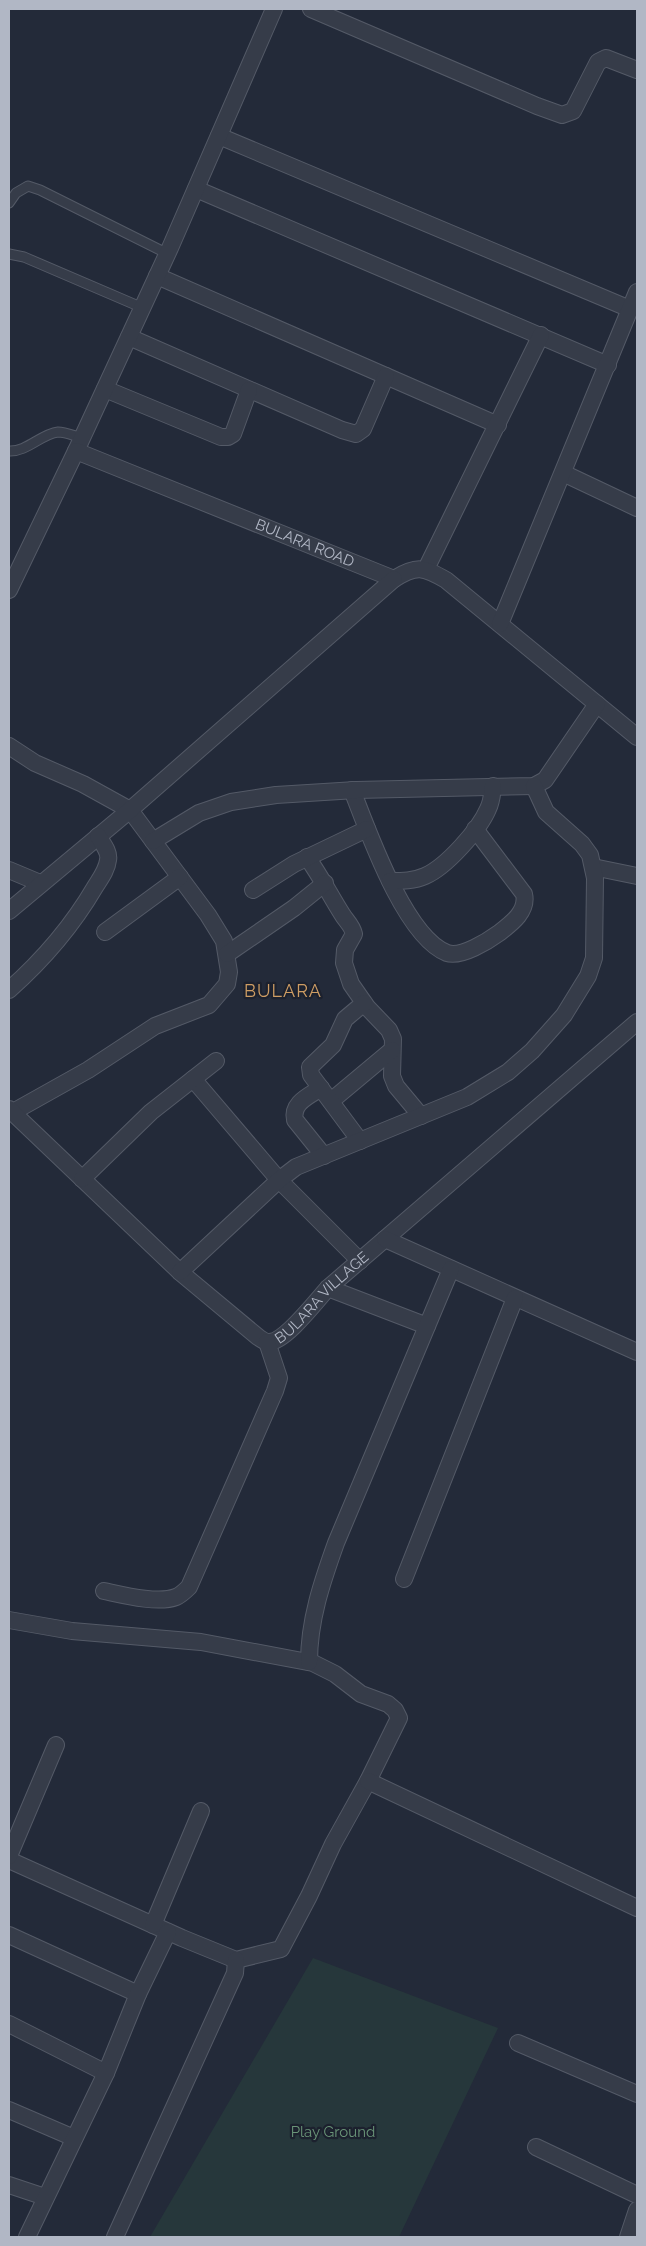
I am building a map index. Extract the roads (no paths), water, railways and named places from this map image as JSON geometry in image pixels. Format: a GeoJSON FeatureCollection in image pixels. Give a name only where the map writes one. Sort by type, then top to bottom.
{"type":"FeatureCollection","features":[{"type":"Feature","properties":{"kind":"street"},"geometry":{"type":"LineString","coordinates":[[9,590],[168,254],[274,9]]}},
{"type":"Feature","properties":{"kind":"street"},"geometry":{"type":"LineString","coordinates":[[311,9],[562,115],[573,111],[598,62],[606,58],[637,70]]}},
{"type":"Feature","properties":{"kind":"street"},"geometry":{"type":"LineString","coordinates":[[219,136],[630,309]]}},
{"type":"Feature","properties":{"kind":"street"},"geometry":{"type":"LineString","coordinates":[[196,189],[608,365]]}},
{"type":"Feature","properties":{"kind":"street"},"geometry":{"type":"LineString","coordinates":[[157,276],[498,425]]}},
{"type":"Feature","properties":{"kind":"street"},"geometry":{"type":"LineString","coordinates":[[500,624],[637,292]]}},
{"type":"Feature","properties":{"kind":"street"},"geometry":{"type":"LineString","coordinates":[[426,568],[541,335]]}},
{"type":"Feature","properties":{"kind":"street"},"geometry":{"type":"LineString","coordinates":[[129,338],[342,430],[356,434],[363,429],[386,376]]}},
{"type":"Feature","properties":{"kind":"street"},"geometry":{"type":"LineString","coordinates":[[105,389],[221,436],[228,437],[233,434],[249,390]]}},
{"type":"Feature","properties":{"kind":"street","name":"BULARA ROAD"},"geometry":{"type":"LineString","coordinates":[[79,444],[394,579]]}},
{"type":"Feature","properties":{"kind":"street"},"geometry":{"type":"LineString","coordinates":[[563,473],[637,508]]}},
{"type":"Feature","properties":{"kind":"street"},"geometry":{"type":"LineString","coordinates":[[9,911],[130,810],[394,579],[409,570],[426,568],[446,580],[637,737]]}},
{"type":"Feature","properties":{"kind":"street"},"geometry":{"type":"LineString","coordinates":[[153,840],[199,813],[231,802],[276,794],[352,790],[534,786],[545,780],[597,704]]}},
{"type":"Feature","properties":{"kind":"street"},"geometry":{"type":"LineString","coordinates":[[9,746],[35,763],[83,784],[130,810],[224,941],[229,972],[227,984],[209,1005],[155,1026],[88,1070],[11,1111]]}},
{"type":"Feature","properties":{"kind":"street"},"geometry":{"type":"LineString","coordinates":[[390,881],[415,880],[427,875],[443,863],[488,811],[493,786]]}},
{"type":"Feature","properties":{"kind":"street"},"geometry":{"type":"LineString","coordinates":[[180,1272],[279,1180],[296,1167],[467,1097],[508,1072],[532,1052],[564,1015],[588,976],[594,958],[596,926],[595,878],[590,855],[582,844],[546,812],[534,786]]}},
{"type":"Feature","properties":{"kind":"street"},"geometry":{"type":"LineString","coordinates":[[352,790],[390,881],[407,913],[432,943],[447,953],[456,954],[489,940],[521,912],[526,901],[524,894],[475,828]]}},
{"type":"Feature","properties":{"kind":"street"},"geometry":{"type":"LineString","coordinates":[[252,890],[278,872],[367,829]]}},
{"type":"Feature","properties":{"kind":"street"},"geometry":{"type":"LineString","coordinates":[[9,990],[39,963],[58,942],[84,906],[105,870],[108,854],[98,836]]}},
{"type":"Feature","properties":{"kind":"street"},"geometry":{"type":"LineString","coordinates":[[308,857],[325,883],[342,916],[353,928],[354,934],[344,950],[344,963],[351,984],[364,1003],[389,1030],[392,1039],[392,1076],[421,1116]]}},
{"type":"Feature","properties":{"kind":"street"},"geometry":{"type":"LineString","coordinates":[[593,867],[637,876]]}},
{"type":"Feature","properties":{"kind":"street"},"geometry":{"type":"LineString","coordinates":[[9,870],[40,884]]}},
{"type":"Feature","properties":{"kind":"street"},"geometry":{"type":"LineString","coordinates":[[104,932],[180,878]]}},
{"type":"Feature","properties":{"kind":"street"},"geometry":{"type":"LineString","coordinates":[[227,954],[294,908],[325,883]]}},
{"type":"Feature","properties":{"kind":"street"},"geometry":{"type":"LineString","coordinates":[[360,1142],[311,1075],[310,1067],[333,1045],[345,1019],[364,1003]]}},
{"type":"Feature","properties":{"kind":"street","name":"BULARA VILLAGE"},"geometry":{"type":"LineString","coordinates":[[11,1111],[180,1272],[258,1337],[267,1342],[276,1340],[286,1333],[328,1288],[637,1022]]}},
{"type":"Feature","properties":{"kind":"street"},"geometry":{"type":"LineString","coordinates":[[331,1102],[392,1050]]}},
{"type":"Feature","properties":{"kind":"street"},"geometry":{"type":"LineString","coordinates":[[82,1179],[152,1112],[216,1061]]}},
{"type":"Feature","properties":{"kind":"street"},"geometry":{"type":"LineString","coordinates":[[193,1080],[279,1180],[360,1260]]}},
{"type":"Feature","properties":{"kind":"street"},"geometry":{"type":"LineString","coordinates":[[321,1088],[297,1105],[293,1113],[295,1120],[324,1156]]}},
{"type":"Feature","properties":{"kind":"street"},"geometry":{"type":"LineString","coordinates":[[385,1240],[637,1352]]}},
{"type":"Feature","properties":{"kind":"street"},"geometry":{"type":"LineString","coordinates":[[309,1662],[311,1627],[323,1580],[336,1543],[451,1269]]}},
{"type":"Feature","properties":{"kind":"street"},"geometry":{"type":"LineString","coordinates":[[328,1288],[427,1326]]}},
{"type":"Feature","properties":{"kind":"street"},"geometry":{"type":"LineString","coordinates":[[404,1579],[515,1298]]}},
{"type":"Feature","properties":{"kind":"street"},"geometry":{"type":"LineString","coordinates":[[104,1591],[140,1597],[170,1599],[179,1596],[189,1587],[275,1391],[279,1378],[267,1342]]}},
{"type":"Feature","properties":{"kind":"street"},"geometry":{"type":"LineString","coordinates":[[9,1620],[72,1632],[201,1642],[309,1662],[335,1674],[361,1694],[388,1704],[395,1710],[399,1718],[281,1948],[236,1960],[9,1860]]}},
{"type":"Feature","properties":{"kind":"street"},"geometry":{"type":"LineString","coordinates":[[9,1856],[56,1745]]}},
{"type":"Feature","properties":{"kind":"street"},"geometry":{"type":"LineString","coordinates":[[368,1781],[637,1908]]}},
{"type":"Feature","properties":{"kind":"street"},"geometry":{"type":"LineString","coordinates":[[28,2237],[45,2197],[106,2073],[138,1994],[201,1810]]}},
{"type":"Feature","properties":{"kind":"street"},"geometry":{"type":"LineString","coordinates":[[9,1935],[138,1994]]}},
{"type":"Feature","properties":{"kind":"street"},"geometry":{"type":"LineString","coordinates":[[115,2237],[235,1973],[236,1960]]}},
{"type":"Feature","properties":{"kind":"street"},"geometry":{"type":"LineString","coordinates":[[9,2024],[106,2073]]}},
{"type":"Feature","properties":{"kind":"street"},"geometry":{"type":"LineString","coordinates":[[518,2043],[637,2094]]}},
{"type":"Feature","properties":{"kind":"street"},"geometry":{"type":"LineString","coordinates":[[9,2110],[74,2138]]}},
{"type":"Feature","properties":{"kind":"street"},"geometry":{"type":"LineString","coordinates":[[536,2147],[637,2195]]}},
{"type":"Feature","properties":{"kind":"street"},"geometry":{"type":"LineString","coordinates":[[9,2185],[45,2197]]}},
{"type":"Feature","properties":{"kind":"street"},"geometry":{"type":"LineString","coordinates":[[628,2237],[637,2210]]}},
{"type":"Feature","properties":{"kind":"lane"},"geometry":{"type":"LineString","coordinates":[[9,203],[16,193],[28,186],[40,190],[168,254]]}},
{"type":"Feature","properties":{"kind":"lane"},"geometry":{"type":"LineString","coordinates":[[9,254],[24,257],[143,308]]}},
{"type":"Feature","properties":{"kind":"lane"},"geometry":{"type":"LineString","coordinates":[[9,451],[29,446],[55,432],[64,432],[79,444]]}},
{"type":"Feature","properties":{"kind":"district","name":"BULARA"},"geometry":{"type":"Point","coordinates":[283,991]}},
{"type":"Feature","properties":{"kind":"park label","name":"Play Ground"},"geometry":{"type":"Point","coordinates":[333,2132]}}]}
